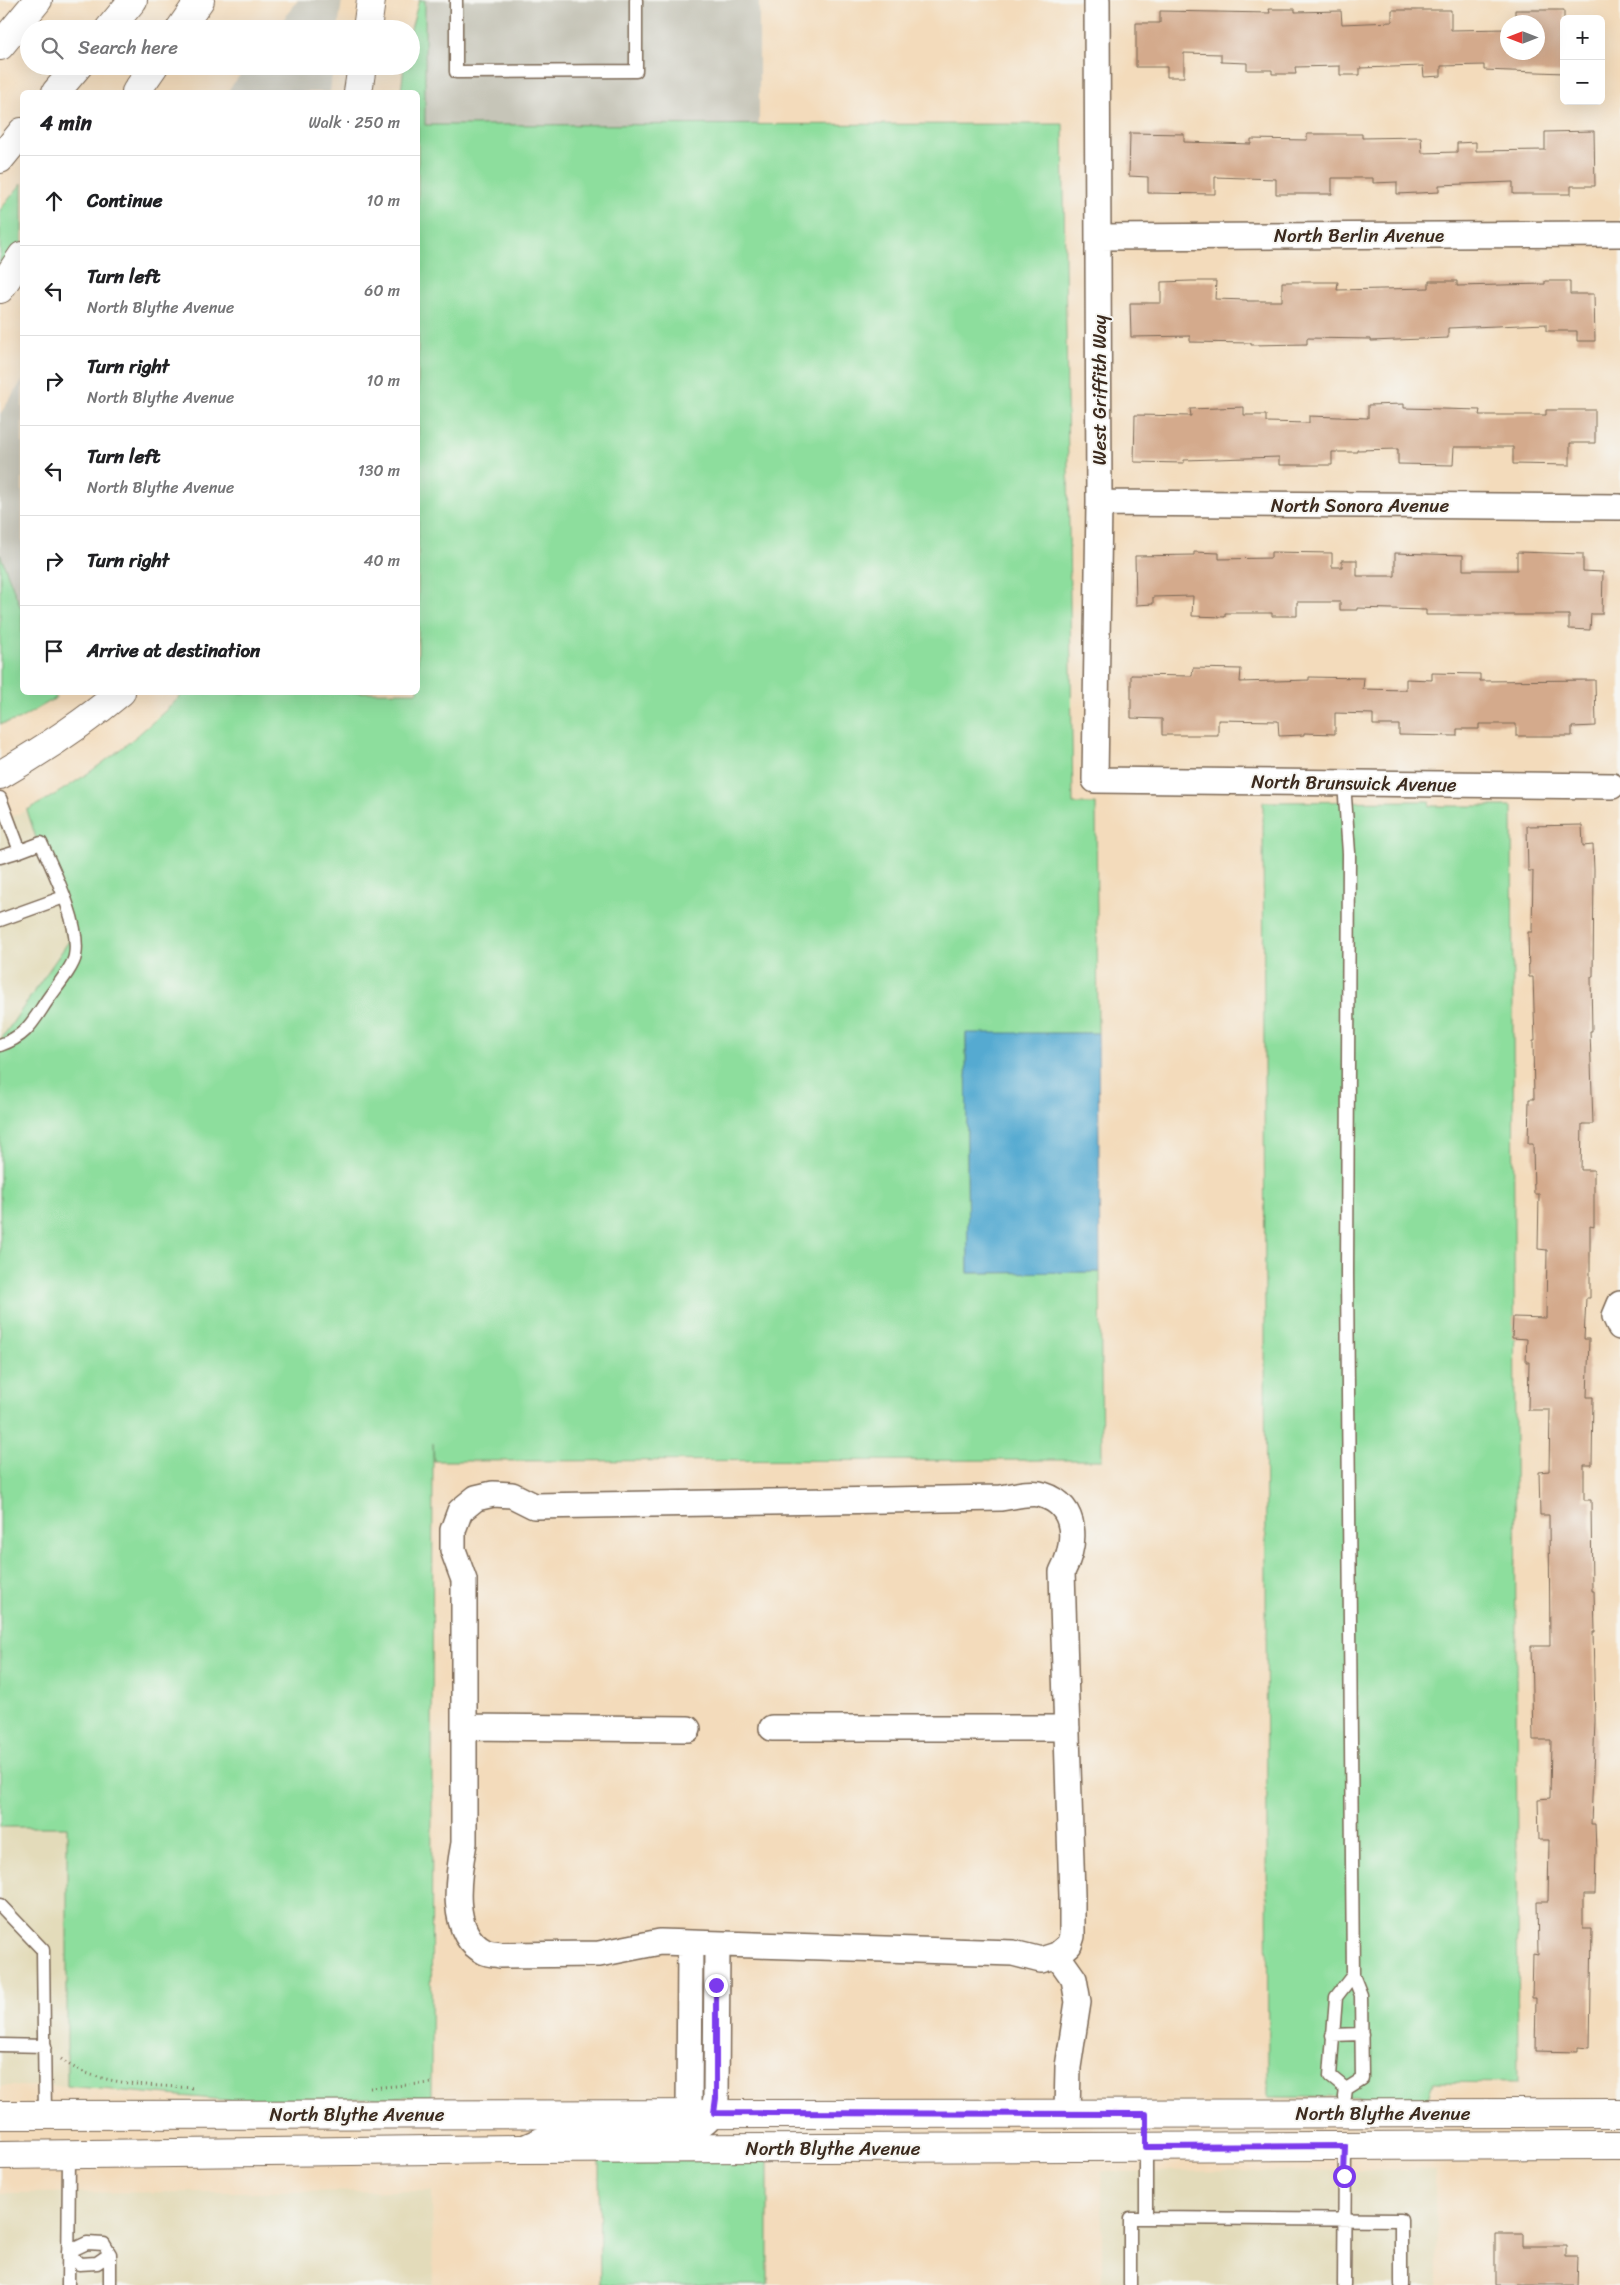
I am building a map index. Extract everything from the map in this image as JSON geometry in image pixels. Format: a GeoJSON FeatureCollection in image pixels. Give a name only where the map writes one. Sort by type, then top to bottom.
{"type":"FeatureCollection","features":[{"type":"Feature","properties":{"kind":"main road"},"geometry":{"type":"LineString","coordinates":[[21,20],[38,0]]}},
{"type":"Feature","properties":{"kind":"main road"},"geometry":{"type":"LineString","coordinates":[[116,20],[133,0]]}},
{"type":"Feature","properties":{"kind":"main road"},"geometry":{"type":"LineString","coordinates":[[186,20],[200,0]]}},
{"type":"Feature","properties":{"kind":"main road"},"geometry":{"type":"LineString","coordinates":[[368,20],[371,0]]}},
{"type":"Feature","properties":{"kind":"main road"},"geometry":{"type":"LineString","coordinates":[[0,46],[20,22]]}},
{"type":"Feature","properties":{"kind":"main road"},"geometry":{"type":"LineString","coordinates":[[58,90],[70,75]]}},
{"type":"Feature","properties":{"kind":"main road"},"geometry":{"type":"LineString","coordinates":[[137,90],[148,75]]}},
{"type":"Feature","properties":{"kind":"main road"},"geometry":{"type":"LineString","coordinates":[[358,90],[361,75]]}},
{"type":"Feature","properties":{"kind":"main road"},"geometry":{"type":"LineString","coordinates":[[0,159],[20,134]]}},
{"type":"Feature","properties":{"kind":"main road"},"geometry":{"type":"LineString","coordinates":[[0,289],[20,259]]}},
{"type":"Feature","properties":{"kind":"main road"},"geometry":{"type":"LineString","coordinates":[[0,774],[45,748],[92,717],[118,695]]}},
{"type":"Feature","properties":{"kind":"main road","name":"North Blythe Avenue"},"geometry":{"type":"LineString","coordinates":[[0,2115],[1146,2114],[1345,2101],[1620,2113]]}},
{"type":"Feature","properties":{"kind":"main road","name":"North Blythe Avenue"},"geometry":{"type":"LineString","coordinates":[[0,2155],[521,2149],[1620,2145]]}},
{"type":"Feature","properties":{"kind":"street","name":"West Griffith Way"},"geometry":{"type":"LineString","coordinates":[[1095,780],[1100,503],[1097,0]]}},
{"type":"Feature","properties":{"kind":"street","name":"North Berlin Avenue"},"geometry":{"type":"LineString","coordinates":[[1098,237],[1620,234]]}},
{"type":"Feature","properties":{"kind":"street","name":"North Sonora Avenue"},"geometry":{"type":"LineString","coordinates":[[1100,503],[1620,507]]}},
{"type":"Feature","properties":{"kind":"street","name":"North Brunswick Avenue"},"geometry":{"type":"LineString","coordinates":[[1095,780],[1617,786]]}},
{"type":"Feature","properties":{"kind":"street"},"geometry":{"type":"LineString","coordinates":[[1620,1304],[1615,1316],[1620,1327]]}},
{"type":"Feature","properties":{"kind":"street"},"geometry":{"type":"LineString","coordinates":[[493,1494],[512,1495],[534,1506],[991,1498],[1042,1494],[1059,1503],[1068,1513],[1073,1533],[1068,1560],[1062,1572],[1072,1936],[1068,1945],[1057,1955],[1041,1960],[1013,1953],[660,1942],[600,1954],[510,1955],[485,1952],[474,1943],[464,1929],[459,1911],[458,1896],[464,1843],[464,1727],[464,1580],[453,1550],[453,1530],[460,1511],[476,1498],[493,1494]]}},
{"type":"Feature","properties":{"kind":"street"},"geometry":{"type":"LineString","coordinates":[[464,1727],[688,1729]]}},
{"type":"Feature","properties":{"kind":"street"},"geometry":{"type":"LineString","coordinates":[[772,1728],[1067,1728]]}},
{"type":"Feature","properties":{"kind":"street"},"geometry":{"type":"LineString","coordinates":[[690,1943],[689,2023],[701,2113]]}},
{"type":"Feature","properties":{"kind":"street"},"geometry":{"type":"LineString","coordinates":[[701,2113],[716,2098],[717,1944]]}},
{"type":"Feature","properties":{"kind":"street"},"geometry":{"type":"LineString","coordinates":[[1057,1955],[1074,1979],[1078,2002],[1068,2067],[1067,2113]]}},
{"type":"Feature","properties":{"kind":"street"},"geometry":{"type":"LineString","coordinates":[[689,2023],[716,2022]]}},
{"type":"Feature","properties":{"kind":"street","name":"North Blythe Avenue"},"geometry":{"type":"LineString","coordinates":[[521,2149],[556,2134],[687,2133],[702,2126],[701,2113]]}},
{"type":"Feature","properties":{"kind":"street"},"geometry":{"type":"LineString","coordinates":[[1146,2114],[1146,2147]]}},
{"type":"Feature","properties":{"kind":"street","name":"North Blythe Avenue"},"geometry":{"type":"LineString","coordinates":[[1436,2146],[1456,2134],[1620,2132]]}},
{"type":"Feature","properties":{"kind":"lane"},"geometry":{"type":"LineString","coordinates":[[456,0],[456,72],[513,72],[636,71],[636,0]]}},
{"type":"Feature","properties":{"kind":"lane"},"geometry":{"type":"LineString","coordinates":[[1344,783],[1349,853],[1347,1274],[1353,1975],[1361,1995],[1362,2034],[1362,2079],[1345,2101],[1330,2076],[1332,2035],[1336,1997],[1353,1975]]}},
{"type":"Feature","properties":{"kind":"lane"},"geometry":{"type":"LineString","coordinates":[[0,798],[20,851]]}},
{"type":"Feature","properties":{"kind":"lane"},"geometry":{"type":"LineString","coordinates":[[0,857],[41,843],[64,897],[76,940],[75,958],[28,1029],[16,1040],[0,1045]]}},
{"type":"Feature","properties":{"kind":"lane"},"geometry":{"type":"LineString","coordinates":[[0,920],[64,897]]}},
{"type":"Feature","properties":{"kind":"lane"},"geometry":{"type":"LineString","coordinates":[[0,1905],[43,1950],[45,2115]]}},
{"type":"Feature","properties":{"kind":"lane"},"geometry":{"type":"LineString","coordinates":[[1332,2035],[1362,2034]]}},
{"type":"Feature","properties":{"kind":"lane"},"geometry":{"type":"LineString","coordinates":[[0,2045],[45,2046]]}},
{"type":"Feature","properties":{"kind":"lane"},"geometry":{"type":"LineString","coordinates":[[1344,2285],[1345,2146]]}},
{"type":"Feature","properties":{"kind":"lane"},"geometry":{"type":"LineString","coordinates":[[1146,2147],[1146,2218]]}},
{"type":"Feature","properties":{"kind":"lane"},"geometry":{"type":"LineString","coordinates":[[68,2285],[69,2155]]}},
{"type":"Feature","properties":{"kind":"lane"},"geometry":{"type":"LineString","coordinates":[[1130,2285],[1130,2218],[1146,2218],[1401,2220],[1401,2285]]}},
{"type":"Feature","properties":{"kind":"lane"},"geometry":{"type":"LineString","coordinates":[[68,2252],[87,2243],[104,2244],[110,2254],[110,2285]]}},
{"type":"Feature","properties":{"kind":"lane"},"geometry":{"type":"LineString","coordinates":[[68,2252],[79,2264],[97,2263],[110,2254]]}},
{"type":"Feature","properties":{"kind":"path"},"geometry":{"type":"LineString","coordinates":[[45,2046],[73,2068],[99,2077],[153,2085],[201,2088]]}},
{"type":"Feature","properties":{"kind":"path"},"geometry":{"type":"LineString","coordinates":[[362,2089],[432,2083]]}},
{"type":"Feature","properties":{"kind":"shaded area"},"geometry":{"type":"Polygon","coordinates":[[[298,0],[342,0],[339,20],[283,20],[298,0]]]}},
{"type":"Feature","properties":{"kind":"shaded area"},"geometry":{"type":"Polygon","coordinates":[[[425,0],[759,0],[759,125],[425,125],[425,0]]]}},
{"type":"Feature","properties":{"kind":"shaded area"},"geometry":{"type":"Polygon","coordinates":[[[240,75],[332,75],[330,90],[229,90],[240,75]]]}},
{"type":"Feature","properties":{"kind":"shaded area"},"geometry":{"type":"Polygon","coordinates":[[[20,384],[20,606],[0,554],[0,414],[20,384]]]}},
{"type":"Feature","properties":{"kind":"shaded area"},"geometry":{"type":"Polygon","coordinates":[[[27,810],[69,941],[0,1041],[0,823],[27,810]]]}},
{"type":"Feature","properties":{"kind":"shaded area"},"geometry":{"type":"Polygon","coordinates":[[[0,1827],[67,1827],[67,2086],[0,2086],[0,1827]]]}},
{"type":"Feature","properties":{"kind":"shaded area"},"geometry":{"type":"Polygon","coordinates":[[[1436,2170],[1437,2285],[1102,2285],[1102,2172],[1436,2170]]]}},
{"type":"Feature","properties":{"kind":"shaded area"},"geometry":{"type":"Polygon","coordinates":[[[432,2191],[433,2285],[0,2285],[0,2193],[432,2191]]]}},
{"type":"Feature","properties":{"kind":"green space"},"geometry":{"type":"Polygon","coordinates":[[[419,0],[425,0],[425,125],[1063,124],[1073,804],[1096,804],[1098,1033],[966,1034],[968,1273],[1100,1272],[1102,1460],[434,1461],[433,1443],[431,2096],[248,2102],[67,2086],[67,1827],[0,1827],[0,1041],[69,941],[27,810],[90,772],[129,742],[182,695],[420,695],[420,90],[401,90],[403,75],[420,75],[420,20],[413,20],[419,0]]]}},
{"type":"Feature","properties":{"kind":"green space"},"geometry":{"type":"Polygon","coordinates":[[[20,185],[20,244],[0,273],[0,210],[20,185]]]}},
{"type":"Feature","properties":{"kind":"green space"},"geometry":{"type":"Polygon","coordinates":[[[0,554],[20,606],[20,695],[55,695],[56,698],[18,720],[0,724],[0,554]]]}},
{"type":"Feature","properties":{"kind":"green space"},"geometry":{"type":"Polygon","coordinates":[[[1429,801],[1430,806],[1512,806],[1518,2083],[1434,2082],[1429,2098],[1268,2097],[1263,802],[1429,801]]]}},
{"type":"Feature","properties":{"kind":"green space"},"geometry":{"type":"Polygon","coordinates":[[[599,2160],[768,2160],[768,2285],[600,2285],[599,2160]]]}},
{"type":"Feature","properties":{"kind":"water"},"geometry":{"type":"Polygon","coordinates":[[[966,1033],[1098,1033],[1100,1272],[968,1273],[966,1033]]]}},
{"type":"Feature","properties":{"kind":"building"},"geometry":{"type":"Polygon","coordinates":[[[1269,9],[1295,9],[1295,12],[1341,11],[1342,24],[1392,22],[1392,10],[1451,10],[1451,30],[1500,29],[1500,60],[1545,60],[1545,15],[1515,15],[1515,10],[1564,10],[1564,15],[1560,15],[1560,73],[1484,70],[1484,65],[1441,66],[1441,76],[1424,77],[1423,66],[1360,68],[1360,75],[1340,75],[1340,66],[1295,67],[1296,74],[1272,74],[1272,70],[1247,70],[1247,63],[1221,62],[1221,54],[1184,53],[1184,77],[1167,77],[1167,67],[1136,67],[1136,23],[1160,23],[1160,11],[1270,13],[1269,9]]]}},
{"type":"Feature","properties":{"kind":"building"},"geometry":{"type":"Polygon","coordinates":[[[1594,131],[1595,186],[1571,186],[1571,194],[1513,194],[1513,182],[1439,185],[1439,192],[1397,194],[1397,182],[1373,183],[1373,178],[1332,178],[1332,194],[1276,194],[1276,179],[1215,177],[1215,194],[1148,193],[1148,177],[1129,176],[1130,133],[1184,134],[1184,142],[1251,144],[1251,139],[1307,140],[1307,134],[1362,134],[1362,138],[1421,137],[1422,153],[1457,152],[1457,143],[1476,142],[1476,151],[1545,150],[1545,132],[1594,131]]]}},
{"type":"Feature","properties":{"kind":"building"},"geometry":{"type":"Polygon","coordinates":[[[1216,281],[1215,299],[1282,301],[1282,282],[1338,282],[1337,290],[1429,288],[1429,281],[1457,281],[1457,286],[1545,284],[1545,281],[1570,281],[1570,294],[1594,294],[1595,341],[1577,341],[1577,331],[1546,331],[1546,324],[1448,328],[1448,338],[1371,341],[1371,339],[1307,338],[1307,344],[1251,345],[1251,343],[1190,342],[1190,336],[1131,337],[1130,303],[1161,303],[1161,282],[1216,281]]]}},
{"type":"Feature","properties":{"kind":"building"},"geometry":{"type":"Polygon","coordinates":[[[1404,404],[1404,408],[1480,410],[1479,415],[1546,415],[1546,410],[1595,410],[1595,443],[1570,443],[1570,465],[1513,464],[1513,447],[1454,447],[1453,465],[1398,464],[1398,449],[1332,452],[1332,465],[1279,465],[1279,457],[1184,460],[1184,463],[1134,462],[1135,415],[1191,416],[1190,409],[1244,407],[1244,415],[1266,415],[1266,422],[1309,423],[1309,416],[1368,418],[1368,405],[1404,404]]]}},
{"type":"Feature","properties":{"kind":"building"},"geometry":{"type":"Polygon","coordinates":[[[1194,552],[1219,553],[1219,559],[1271,558],[1271,552],[1332,553],[1332,567],[1342,567],[1342,560],[1357,560],[1357,576],[1395,576],[1395,553],[1463,555],[1463,570],[1517,570],[1517,552],[1583,554],[1583,571],[1603,572],[1602,614],[1591,614],[1590,630],[1569,629],[1569,615],[1426,615],[1426,610],[1357,608],[1357,610],[1340,610],[1340,602],[1297,602],[1297,616],[1272,616],[1272,613],[1225,613],[1225,617],[1192,616],[1193,596],[1153,597],[1153,604],[1136,605],[1135,556],[1194,555],[1194,552]]]}},
{"type":"Feature","properties":{"kind":"building"},"geometry":{"type":"Polygon","coordinates":[[[1193,668],[1241,669],[1240,682],[1309,680],[1309,677],[1364,678],[1363,689],[1406,690],[1406,679],[1432,680],[1432,673],[1480,674],[1480,681],[1595,680],[1596,726],[1572,727],[1572,736],[1516,736],[1516,724],[1479,724],[1479,729],[1457,729],[1457,736],[1399,735],[1399,725],[1373,725],[1373,714],[1335,713],[1335,734],[1304,733],[1304,735],[1279,736],[1278,721],[1218,720],[1218,735],[1162,735],[1162,719],[1131,718],[1131,675],[1192,676],[1193,668]]]}},
{"type":"Feature","properties":{"kind":"building"},"geometry":{"type":"Polygon","coordinates":[[[1582,825],[1583,846],[1593,845],[1594,870],[1593,977],[1591,977],[1592,1031],[1590,1031],[1593,1124],[1582,1124],[1581,1170],[1594,1170],[1594,1227],[1590,1226],[1590,1298],[1586,1298],[1584,1339],[1589,1339],[1587,1397],[1593,1397],[1592,1465],[1584,1465],[1584,1500],[1591,1500],[1592,1591],[1594,1591],[1595,1632],[1593,1632],[1595,1721],[1591,1824],[1595,1824],[1596,1851],[1595,1894],[1583,1894],[1583,1929],[1592,1929],[1590,2048],[1578,2047],[1578,2052],[1535,2051],[1536,1998],[1532,1998],[1533,1954],[1538,1955],[1537,1901],[1548,1901],[1549,1840],[1539,1840],[1538,1799],[1550,1798],[1551,1740],[1533,1740],[1531,1646],[1550,1646],[1549,1515],[1540,1515],[1539,1472],[1549,1471],[1550,1410],[1528,1410],[1529,1362],[1526,1362],[1527,1339],[1512,1338],[1513,1317],[1546,1318],[1547,1250],[1538,1249],[1539,1194],[1534,1194],[1533,1144],[1528,1144],[1529,1099],[1534,1099],[1533,1041],[1535,1041],[1533,977],[1529,977],[1528,932],[1532,932],[1533,871],[1528,871],[1527,826],[1582,825]]]}},
{"type":"Feature","properties":{"kind":"building"},"geometry":{"type":"Polygon","coordinates":[[[1495,2234],[1523,2234],[1523,2246],[1566,2246],[1566,2258],[1579,2258],[1578,2285],[1495,2285],[1495,2234]]]}},
{"type":"Feature","properties":{"kind":"route"},"geometry":{"type":"LineString","coordinates":[[716,1985],[716,2098],[714,2113],[1146,2114],[1146,2147],[1345,2146],[1344,2176]]}}]}
